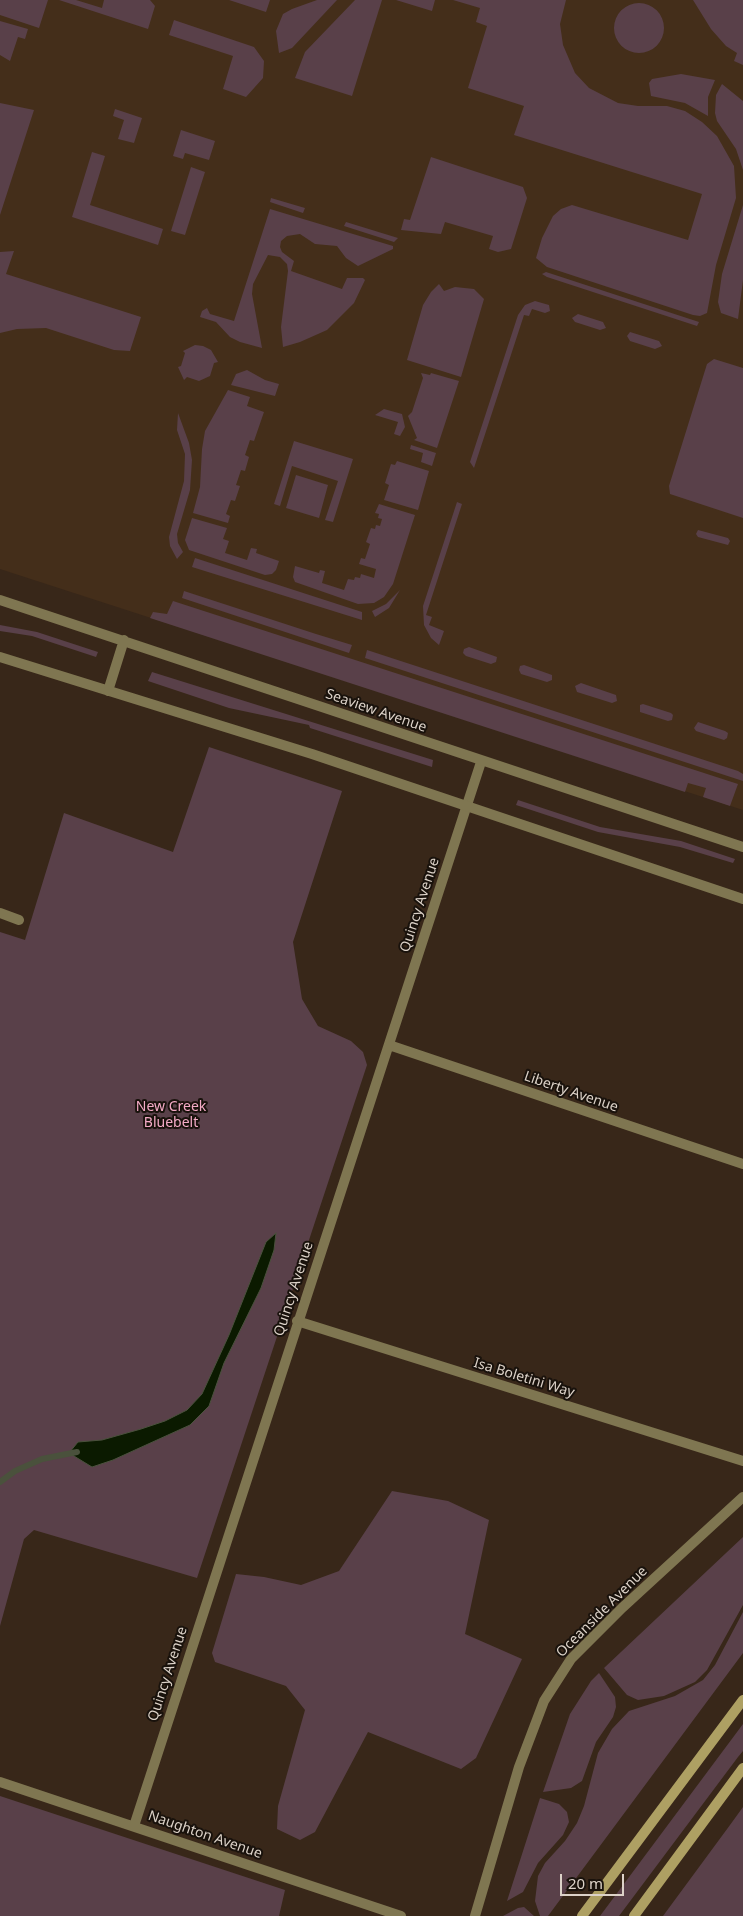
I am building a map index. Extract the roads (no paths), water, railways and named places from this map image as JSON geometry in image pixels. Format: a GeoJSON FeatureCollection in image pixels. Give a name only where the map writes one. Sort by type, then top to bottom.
{"type":"FeatureCollection","features":[{"type":"Feature","properties":{"kind":"main road"},"geometry":{"type":"LineString","coordinates":[[582,1916],[743,1700]]}},
{"type":"Feature","properties":{"kind":"main road"},"geometry":{"type":"LineString","coordinates":[[634,1916],[743,1768]]}},
{"type":"Feature","properties":{"kind":"street","name":"Seaview Avenue"},"geometry":{"type":"LineString","coordinates":[[0,600],[124,640],[481,762],[743,847]]}},
{"type":"Feature","properties":{"kind":"street"},"geometry":{"type":"LineString","coordinates":[[108,690],[124,640]]}},
{"type":"Feature","properties":{"kind":"street"},"geometry":{"type":"LineString","coordinates":[[0,657],[312,754],[466,808],[743,899]]}},
{"type":"Feature","properties":{"kind":"street","name":"Quincy Avenue"},"geometry":{"type":"LineString","coordinates":[[134,1826],[297,1321],[481,762]]}},
{"type":"Feature","properties":{"kind":"street"},"geometry":{"type":"LineString","coordinates":[[0,913],[19,920]]}},
{"type":"Feature","properties":{"kind":"street","name":"Liberty Avenue"},"geometry":{"type":"LineString","coordinates":[[389,1045],[743,1164]]}},
{"type":"Feature","properties":{"kind":"street","name":"Isa Boletini Way"},"geometry":{"type":"LineString","coordinates":[[297,1321],[743,1461]]}},
{"type":"Feature","properties":{"kind":"street","name":"Oceanside Avenue"},"geometry":{"type":"LineString","coordinates":[[475,1916],[519,1767],[544,1701],[571,1659],[622,1608],[743,1497]]}},
{"type":"Feature","properties":{"kind":"street","name":"Naughton Avenue"},"geometry":{"type":"LineString","coordinates":[[0,1782],[401,1916]]}},
{"type":"Feature","properties":{"kind":"waterway"},"geometry":{"type":"LineString","coordinates":[[0,1482],[15,1471],[42,1459],[77,1452]]}},
{"type":"Feature","properties":{"kind":"park label","name":"New Creek Bluebelt"},"geometry":{"type":"Point","coordinates":[171,1116]}}]}
